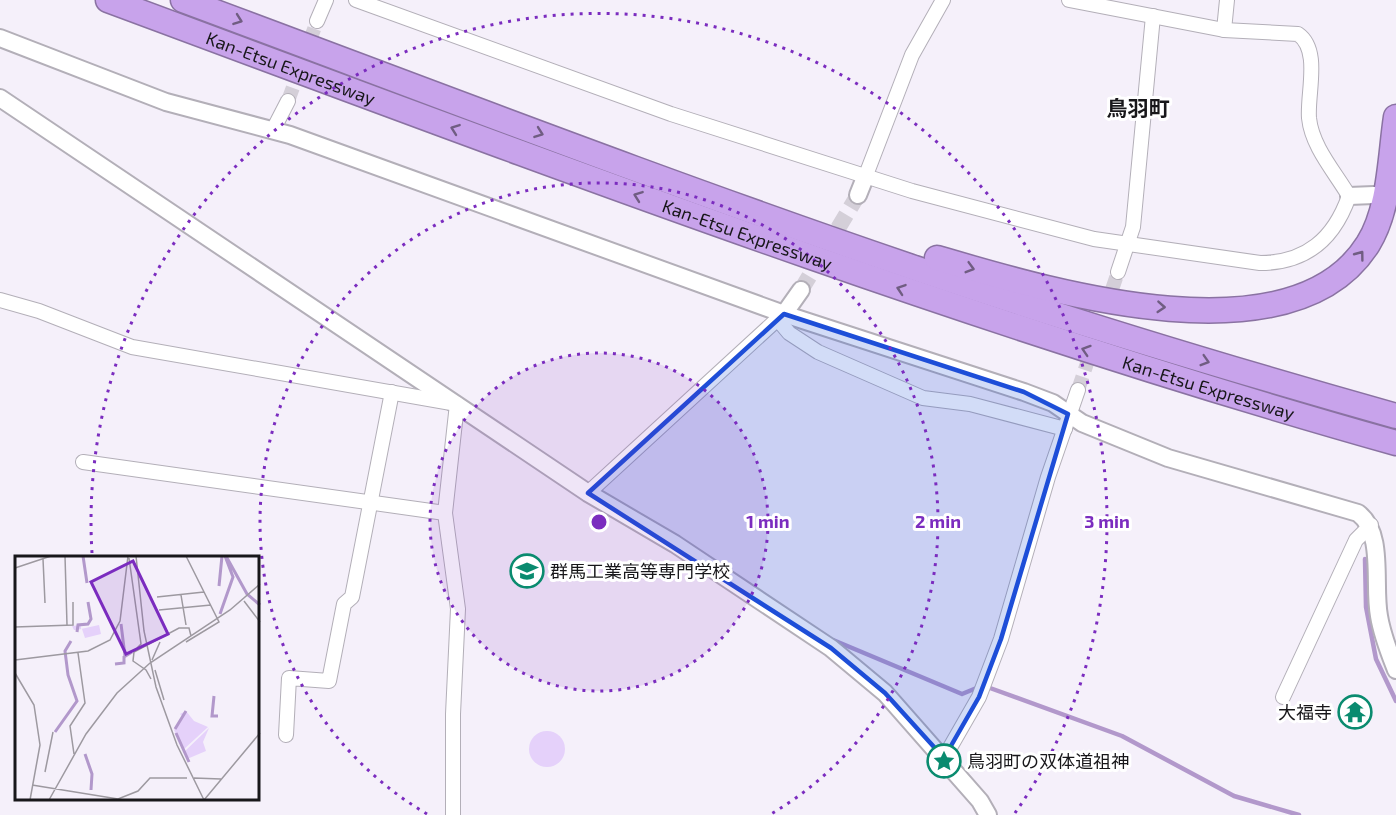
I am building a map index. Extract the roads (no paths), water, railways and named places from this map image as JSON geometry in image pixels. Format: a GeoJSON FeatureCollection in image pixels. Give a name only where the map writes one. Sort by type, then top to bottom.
{"type":"FeatureCollection","features":[{"type":"Feature","properties":{"kind":"highway","name":"Kan-Etsu Expressway"},"geometry":{"type":"LineString","coordinates":[[108,0],[654,202],[905,290],[1370,442],[1396,443]]}},
{"type":"Feature","properties":{"kind":"highway","name":"Kan-Etsu Expressway"},"geometry":{"type":"LineString","coordinates":[[183,0],[652,175],[910,266],[1054,313],[1396,416]]}},
{"type":"Feature","properties":{"kind":"highway"},"geometry":{"type":"LineString","coordinates":[[652,175],[1007,279],[1075,295],[1155,307],[1221,310],[1262,308],[1288,303],[1327,286],[1342,276],[1367,245],[1381,211],[1396,117]]}},
{"type":"Feature","properties":{"kind":"highway"},"geometry":{"type":"LineString","coordinates":[[1370,442],[1396,456]]}},
{"type":"Feature","properties":{"kind":"street"},"geometry":{"type":"LineString","coordinates":[[317,21],[326,0]]}},
{"type":"Feature","properties":{"kind":"street"},"geometry":{"type":"LineString","coordinates":[[356,0],[671,114],[1000,216],[1128,245],[1260,263],[1288,261],[1304,255],[1325,241],[1339,221],[1349,196]]}},
{"type":"Feature","properties":{"kind":"street"},"geometry":{"type":"LineString","coordinates":[[858,195],[912,55],[943,0]]}},
{"type":"Feature","properties":{"kind":"street"},"geometry":{"type":"LineString","coordinates":[[1069,0],[1224,30],[1298,34],[1307,40],[1310,48],[1311,132],[1349,196]]}},
{"type":"Feature","properties":{"kind":"street"},"geometry":{"type":"LineString","coordinates":[[1224,30],[1227,0]]}},
{"type":"Feature","properties":{"kind":"street"},"geometry":{"type":"LineString","coordinates":[[1118,272],[1133,227],[1153,16]]}},
{"type":"Feature","properties":{"kind":"street"},"geometry":{"type":"LineString","coordinates":[[0,38],[166,102],[273,130],[635,258],[781,318],[978,376],[1053,403],[1066,421]]}},
{"type":"Feature","properties":{"kind":"street"},"geometry":{"type":"LineString","coordinates":[[0,98],[588,493],[675,544],[831,648],[885,693],[980,801],[988,815]]}},
{"type":"Feature","properties":{"kind":"street"},"geometry":{"type":"LineString","coordinates":[[273,130],[288,101]]}},
{"type":"Feature","properties":{"kind":"street"},"geometry":{"type":"LineString","coordinates":[[1349,196],[1374,195]]}},
{"type":"Feature","properties":{"kind":"street"},"geometry":{"type":"LineString","coordinates":[[588,493],[781,318],[801,290]]}},
{"type":"Feature","properties":{"kind":"street"},"geometry":{"type":"LineString","coordinates":[[0,300],[39,311],[132,347],[457,404]]}},
{"type":"Feature","properties":{"kind":"street"},"geometry":{"type":"LineString","coordinates":[[781,318],[789,333],[818,352],[923,398],[1082,423],[1168,458],[1358,513],[1371,525],[1375,550],[1375,591],[1379,618],[1396,670]]}},
{"type":"Feature","properties":{"kind":"street"},"geometry":{"type":"LineString","coordinates":[[944,759],[979,697],[1001,639],[1010,602],[1077,390]]}},
{"type":"Feature","properties":{"kind":"street"},"geometry":{"type":"LineString","coordinates":[[286,735],[290,678],[329,681],[344,604],[352,597],[392,392]]}},
{"type":"Feature","properties":{"kind":"street"},"geometry":{"type":"LineString","coordinates":[[453,815],[453,714],[458,609],[445,513],[457,404]]}},
{"type":"Feature","properties":{"kind":"street"},"geometry":{"type":"LineString","coordinates":[[82,462],[445,513]]}},
{"type":"Feature","properties":{"kind":"street"},"geometry":{"type":"LineString","coordinates":[[1283,698],[1356,540],[1371,525]]}},
{"type":"Feature","properties":{"kind":"waterway"},"geometry":{"type":"LineString","coordinates":[[1365,559],[1366,607],[1376,659],[1396,701]]}},
{"type":"Feature","properties":{"kind":"waterway"},"geometry":{"type":"LineString","coordinates":[[833,640],[962,694],[979,687],[990,688],[1122,736],[1234,796],[1299,815]]}},
{"type":"Feature","properties":{"kind":"tunnel"},"geometry":{"type":"LineString","coordinates":[[288,101],[317,21]]}},
{"type":"Feature","properties":{"kind":"tunnel"},"geometry":{"type":"LineString","coordinates":[[801,290],[858,195]]}},
{"type":"Feature","properties":{"kind":"tunnel"},"geometry":{"type":"LineString","coordinates":[[1078,390],[1118,272]]}},
{"type":"Feature","properties":{"kind":"place","name":"群馬工業高等専門学校"},"geometry":{"type":"Point","coordinates":[527,571]}},
{"type":"Feature","properties":{"kind":"place","name":"大福寺"},"geometry":{"type":"Point","coordinates":[1355,712]}},
{"type":"Feature","properties":{"kind":"place","name":"鳥羽町の双体道祖神"},"geometry":{"type":"Point","coordinates":[944,761]}},
{"type":"Feature","properties":{"kind":"district","name":"鳥羽町"},"geometry":{"type":"Point","coordinates":[1138,107]}}]}
